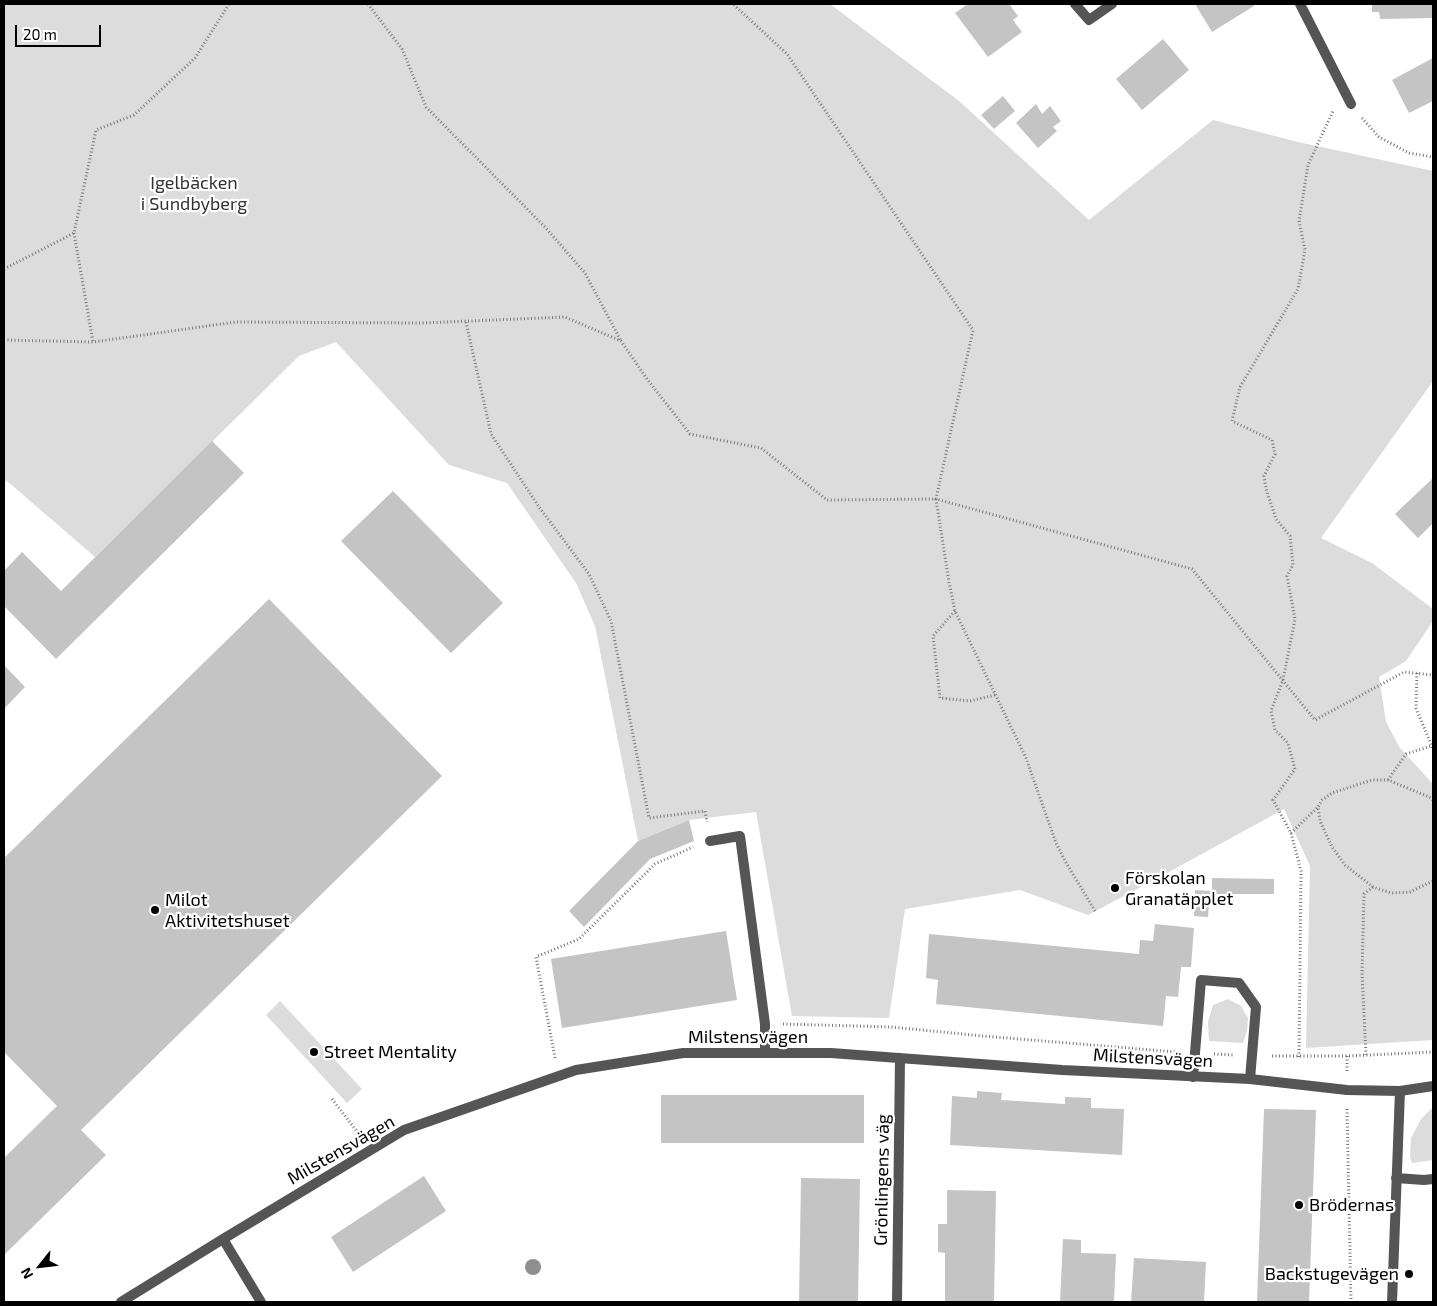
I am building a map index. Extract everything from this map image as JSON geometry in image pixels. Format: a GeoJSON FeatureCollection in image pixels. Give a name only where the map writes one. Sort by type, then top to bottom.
{"type":"FeatureCollection","features":[{"type":"Feature","properties":{"kind":"street"},"geometry":{"type":"LineString","coordinates":[[1075,4],[1089,20],[1112,4]]}},
{"type":"Feature","properties":{"kind":"street"},"geometry":{"type":"LineString","coordinates":[[1300,4],[1351,104]]}},
{"type":"Feature","properties":{"kind":"street"},"geometry":{"type":"LineString","coordinates":[[710,841],[740,836],[765,1024],[765,1053]]}},
{"type":"Feature","properties":{"kind":"street"},"geometry":{"type":"LineString","coordinates":[[1193,1077],[1201,980],[1239,983],[1256,1007],[1250,1080]]}},
{"type":"Feature","properties":{"kind":"street","name":"Milstensvägen"},"geometry":{"type":"LineString","coordinates":[[121,1302],[404,1130],[576,1070],[683,1053],[831,1053],[1062,1070],[1250,1080],[1347,1090],[1400,1091],[1433,1086]]}},
{"type":"Feature","properties":{"kind":"street","name":"Grönlingens väg"},"geometry":{"type":"LineString","coordinates":[[897,1302],[900,1058]]}},
{"type":"Feature","properties":{"kind":"street"},"geometry":{"type":"LineString","coordinates":[[1392,1302],[1400,1091]]}},
{"type":"Feature","properties":{"kind":"street"},"geometry":{"type":"LineString","coordinates":[[1396,1178],[1433,1179]]}},
{"type":"Feature","properties":{"kind":"street"},"geometry":{"type":"LineString","coordinates":[[223,1239],[261,1302]]}},
{"type":"Feature","properties":{"kind":"path"},"geometry":{"type":"LineString","coordinates":[[93,342],[74,233],[96,130],[134,115],[195,58],[229,4]]}},
{"type":"Feature","properties":{"kind":"path"},"geometry":{"type":"LineString","coordinates":[[368,4],[402,49],[426,107],[545,227],[584,272],[621,342],[690,434],[761,448],[827,500],[936,499],[1192,569],[1315,720],[1404,672],[1433,676]]}},
{"type":"Feature","properties":{"kind":"path"},"geometry":{"type":"LineString","coordinates":[[733,4],[787,54],[973,330],[936,499],[955,611],[1026,758],[1060,852],[1095,911]]}},
{"type":"Feature","properties":{"kind":"path"},"geometry":{"type":"LineString","coordinates":[[1299,1057],[1301,871],[1292,833],[1273,800],[1295,768],[1288,743],[1275,730],[1271,711],[1283,680],[1295,620],[1287,576],[1292,565],[1290,536],[1276,519],[1266,489],[1264,476],[1275,454],[1272,440],[1232,422],[1240,387],[1298,289],[1305,250],[1298,221],[1308,165],[1334,109],[1340,82]]}},
{"type":"Feature","properties":{"kind":"path"},"geometry":{"type":"LineString","coordinates":[[1351,104],[1379,137],[1409,153],[1433,157]]}},
{"type":"Feature","properties":{"kind":"path"},"geometry":{"type":"LineString","coordinates":[[4,269],[74,233]]}},
{"type":"Feature","properties":{"kind":"path"},"geometry":{"type":"LineString","coordinates":[[4,340],[93,342],[236,322],[422,323],[565,317],[621,342]]}},
{"type":"Feature","properties":{"kind":"path"},"geometry":{"type":"LineString","coordinates":[[466,322],[491,434],[539,508],[589,574],[611,621],[649,818],[705,811],[710,841],[655,864],[579,939],[536,957],[556,1062]]}},
{"type":"Feature","properties":{"kind":"path"},"geometry":{"type":"LineString","coordinates":[[955,611],[933,636],[940,698],[970,701],[995,695]]}},
{"type":"Feature","properties":{"kind":"path"},"geometry":{"type":"LineString","coordinates":[[1388,780],[1406,754],[1432,748],[1416,708],[1417,674]]}},
{"type":"Feature","properties":{"kind":"path"},"geometry":{"type":"LineString","coordinates":[[1292,833],[1318,807],[1322,800],[1332,793],[1372,780],[1388,780],[1429,796],[1433,800]]}},
{"type":"Feature","properties":{"kind":"path"},"geometry":{"type":"LineString","coordinates":[[1318,807],[1320,821],[1332,847],[1345,865],[1373,887],[1391,893],[1410,892],[1433,881]]}},
{"type":"Feature","properties":{"kind":"path"},"geometry":{"type":"LineString","coordinates":[[1366,1055],[1362,973],[1364,894],[1373,887]]}},
{"type":"Feature","properties":{"kind":"path"},"geometry":{"type":"LineString","coordinates":[[765,1024],[891,1027],[983,1036],[1252,1056],[1347,1056],[1433,1052]]}},
{"type":"Feature","properties":{"kind":"path"},"geometry":{"type":"LineString","coordinates":[[1347,1056],[1351,1302]]}},
{"type":"Feature","properties":{"kind":"path"},"geometry":{"type":"LineString","coordinates":[[332,1099],[359,1134]]}},
{"type":"Feature","properties":{"kind":"green space","name":"Igelbäcken i Sundbyberg"},"geometry":{"type":"Polygon","coordinates":[[[4,4],[830,4],[959,101],[1089,220],[1213,120],[1298,142],[1433,171],[1433,381],[1321,538],[1372,563],[1433,609],[1433,621],[1406,661],[1379,677],[1386,722],[1400,748],[1433,784],[1433,1040],[1306,1048],[1310,866],[1284,809],[1088,915],[1020,890],[905,909],[889,1018],[792,1016],[756,812],[689,820],[638,841],[595,626],[576,583],[507,483],[449,465],[336,342],[299,356],[95,557],[7,481],[4,482],[4,4]]]}},
{"type":"Feature","properties":{"kind":"green space"},"geometry":{"type":"Polygon","coordinates":[[[1228,999],[1241,1006],[1248,1018],[1247,1031],[1243,1043],[1209,1041],[1208,1022],[1213,1005],[1228,999]]]}},
{"type":"Feature","properties":{"kind":"green space","name":"Street Mentality"},"geometry":{"type":"Polygon","coordinates":[[[280,1001],[362,1089],[347,1103],[266,1015],[280,1001]]]}},
{"type":"Feature","properties":{"kind":"green space"},"geometry":{"type":"Polygon","coordinates":[[[1433,1107],[1433,1160],[1412,1163],[1410,1157],[1411,1138],[1421,1119],[1433,1107]]]}},
{"type":"Feature","properties":{"kind":"building"},"geometry":{"type":"Polygon","coordinates":[[[968,4],[1009,4],[1018,16],[1013,20],[1022,32],[988,57],[955,13],[968,4]]]}},
{"type":"Feature","properties":{"kind":"building"},"geometry":{"type":"Polygon","coordinates":[[[1195,4],[1253,4],[1254,6],[1212,32],[1195,4]]]}},
{"type":"Feature","properties":{"kind":"building"},"geometry":{"type":"Polygon","coordinates":[[[1372,4],[1433,4],[1433,18],[1380,19],[1379,12],[1372,12],[1372,4]]]}},
{"type":"Feature","properties":{"kind":"building"},"geometry":{"type":"Polygon","coordinates":[[[1163,39],[1189,70],[1142,110],[1116,79],[1163,39]]]}},
{"type":"Feature","properties":{"kind":"building"},"geometry":{"type":"Polygon","coordinates":[[[1433,58],[1433,101],[1409,113],[1392,80],[1433,58]]]}},
{"type":"Feature","properties":{"kind":"building"},"geometry":{"type":"Polygon","coordinates":[[[1003,96],[1015,111],[994,129],[981,115],[1003,96]]]}},
{"type":"Feature","properties":{"kind":"building"},"geometry":{"type":"Polygon","coordinates":[[[1036,104],[1042,114],[1050,106],[1061,121],[1053,127],[1057,131],[1038,148],[1016,123],[1036,104]]]}},
{"type":"Feature","properties":{"kind":"building"},"geometry":{"type":"Polygon","coordinates":[[[212,441],[244,473],[56,659],[4,606],[4,571],[22,552],[61,591],[212,441]]]}},
{"type":"Feature","properties":{"kind":"building"},"geometry":{"type":"Polygon","coordinates":[[[1433,478],[1433,523],[1418,538],[1395,514],[1433,478]]]}},
{"type":"Feature","properties":{"kind":"building"},"geometry":{"type":"Polygon","coordinates":[[[393,491],[503,603],[451,653],[341,541],[393,491]]]}},
{"type":"Feature","properties":{"kind":"building","name":"Milot Aktivitetshuset"},"geometry":{"type":"Polygon","coordinates":[[[269,599],[442,776],[81,1130],[106,1155],[4,1255],[4,1158],[57,1106],[4,1052],[4,858],[269,599]]]}},
{"type":"Feature","properties":{"kind":"building"},"geometry":{"type":"Polygon","coordinates":[[[4,665],[25,687],[4,709],[4,665]]]}},
{"type":"Feature","properties":{"kind":"building"},"geometry":{"type":"Polygon","coordinates":[[[689,820],[694,841],[650,859],[584,927],[569,911],[638,841],[689,820]]]}},
{"type":"Feature","properties":{"kind":"building"},"geometry":{"type":"Polygon","coordinates":[[[1212,878],[1274,879],[1274,894],[1212,894],[1212,878]]]}},
{"type":"Feature","properties":{"kind":"building"},"geometry":{"type":"Polygon","coordinates":[[[1195,890],[1210,891],[1208,917],[1194,916],[1195,890]]]}},
{"type":"Feature","properties":{"kind":"building"},"geometry":{"type":"Polygon","coordinates":[[[1155,924],[1194,928],[1191,967],[1181,967],[1178,997],[1166,996],[1163,1026],[936,1004],[938,980],[926,978],[929,934],[1139,954],[1140,940],[1153,941],[1155,924]]]}},
{"type":"Feature","properties":{"kind":"building"},"geometry":{"type":"Polygon","coordinates":[[[726,931],[737,1000],[562,1028],[551,959],[726,931]]]}},
{"type":"Feature","properties":{"kind":"building"},"geometry":{"type":"Polygon","coordinates":[[[977,1091],[1002,1093],[1001,1100],[1065,1104],[1065,1097],[1091,1098],[1091,1108],[1124,1109],[1122,1155],[950,1145],[952,1096],[977,1098],[977,1091]]]}},
{"type":"Feature","properties":{"kind":"building"},"geometry":{"type":"Polygon","coordinates":[[[661,1095],[864,1095],[864,1143],[661,1143],[661,1095]]]}},
{"type":"Feature","properties":{"kind":"building"},"geometry":{"type":"Polygon","coordinates":[[[1264,1109],[1316,1110],[1309,1302],[1257,1302],[1264,1109]]]}},
{"type":"Feature","properties":{"kind":"building"},"geometry":{"type":"Polygon","coordinates":[[[424,1176],[446,1211],[353,1272],[331,1237],[424,1176]]]}},
{"type":"Feature","properties":{"kind":"building"},"geometry":{"type":"Polygon","coordinates":[[[801,1178],[860,1179],[858,1302],[799,1302],[801,1178]]]}},
{"type":"Feature","properties":{"kind":"building"},"geometry":{"type":"Polygon","coordinates":[[[947,1190],[996,1191],[994,1302],[945,1302],[945,1253],[938,1252],[938,1224],[947,1224],[947,1190]]]}},
{"type":"Feature","properties":{"kind":"building"},"geometry":{"type":"Polygon","coordinates":[[[1063,1239],[1081,1240],[1081,1253],[1116,1254],[1114,1302],[1060,1302],[1063,1239]]]}},
{"type":"Feature","properties":{"kind":"building"},"geometry":{"type":"Polygon","coordinates":[[[1134,1258],[1206,1262],[1204,1302],[1131,1302],[1134,1258]]]}},
{"type":"Feature","properties":{"kind":"place","name":"Förskolan Granatäpplet"},"geometry":{"type":"Point","coordinates":[1115,888]}},
{"type":"Feature","properties":{"kind":"place","name":"Milot Aktivitetshuset"},"geometry":{"type":"Point","coordinates":[155,910]}},
{"type":"Feature","properties":{"kind":"place","name":"Street Mentality"},"geometry":{"type":"Point","coordinates":[314,1052]}},
{"type":"Feature","properties":{"kind":"place","name":"Brödernas"},"geometry":{"type":"Point","coordinates":[1299,1205]}},
{"type":"Feature","properties":{"kind":"place","name":"Backstugevägen"},"geometry":{"type":"Point","coordinates":[1409,1274]}}]}
